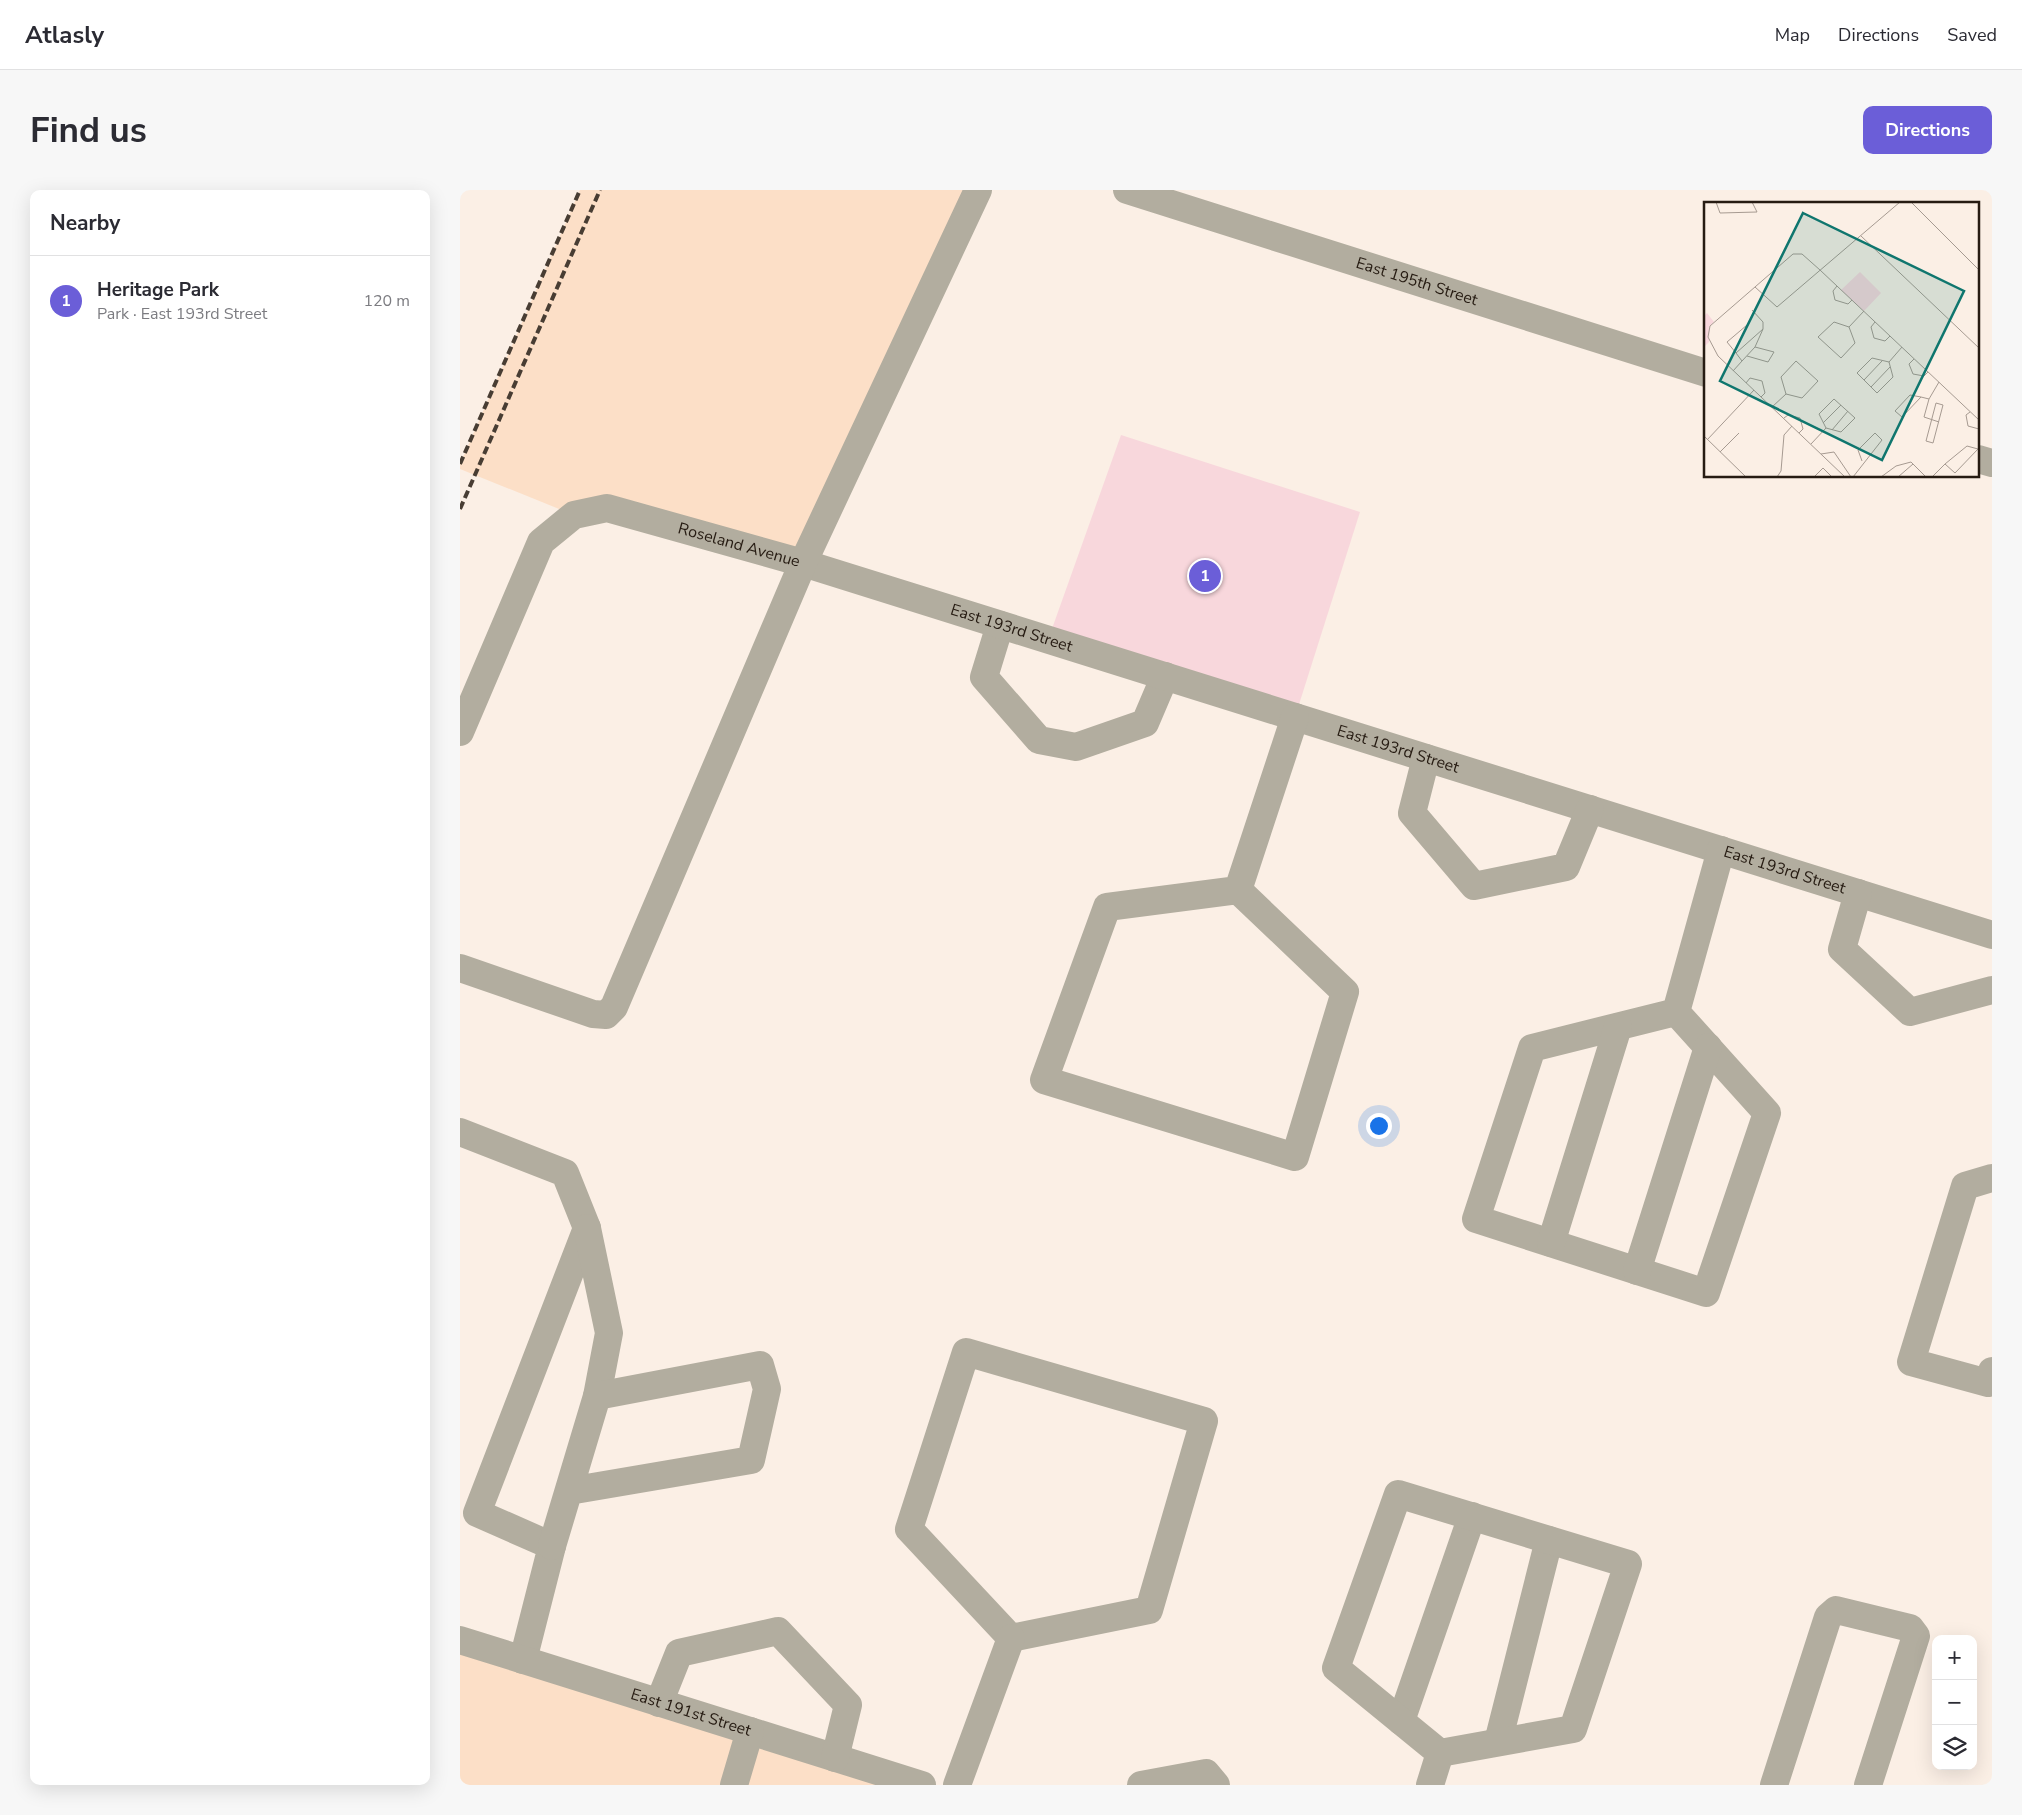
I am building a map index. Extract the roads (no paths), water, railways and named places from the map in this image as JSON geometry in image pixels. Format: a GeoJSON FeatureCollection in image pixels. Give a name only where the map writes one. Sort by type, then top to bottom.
{"type":"FeatureCollection","features":[{"type":"Feature","properties":{"kind":"street","name":"Roseland Avenue"},"geometry":{"type":"LineString","coordinates":[[460,732],[541,542],[574,515],[607,508],[803,563],[978,190]]}},
{"type":"Feature","properties":{"kind":"street","name":"East 195th Street"},"geometry":{"type":"LineString","coordinates":[[1127,190],[1704,372]]}},
{"type":"Feature","properties":{"kind":"street","name":"East 193rd Street"},"geometry":{"type":"LineString","coordinates":[[803,563],[1992,934]]}},
{"type":"Feature","properties":{"kind":"street"},"geometry":{"type":"LineString","coordinates":[[460,968],[593,1014],[606,1015],[614,1007],[803,563]]}},
{"type":"Feature","properties":{"kind":"street"},"geometry":{"type":"LineString","coordinates":[[1000,625],[984,677],[1039,740],[1076,747],[1145,722],[1164,676]]}},
{"type":"Feature","properties":{"kind":"street"},"geometry":{"type":"LineString","coordinates":[[1238,890],[1295,717]]}},
{"type":"Feature","properties":{"kind":"street"},"geometry":{"type":"LineString","coordinates":[[1426,758],[1412,813],[1474,886],[1566,867],[1590,809]]}},
{"type":"Feature","properties":{"kind":"street"},"geometry":{"type":"LineString","coordinates":[[1676,1012],[1721,850]]}},
{"type":"Feature","properties":{"kind":"street"},"geometry":{"type":"LineString","coordinates":[[1238,890],[1345,992],[1295,1157],[1044,1080],[1107,907],[1238,890]]}},
{"type":"Feature","properties":{"kind":"street"},"geometry":{"type":"LineString","coordinates":[[1858,892],[1842,949],[1910,1012],[1992,990]]}},
{"type":"Feature","properties":{"kind":"street"},"geometry":{"type":"LineString","coordinates":[[1676,1012],[1767,1113],[1706,1293],[1476,1218],[1532,1048],[1676,1012]]}},
{"type":"Feature","properties":{"kind":"street"},"geometry":{"type":"LineString","coordinates":[[1551,1243],[1618,1027]]}},
{"type":"Feature","properties":{"kind":"street"},"geometry":{"type":"LineString","coordinates":[[1637,1271],[1708,1047]]}},
{"type":"Feature","properties":{"kind":"street"},"geometry":{"type":"LineString","coordinates":[[460,1132],[565,1174],[587,1228],[609,1333],[596,1396],[552,1546],[523,1660]]}},
{"type":"Feature","properties":{"kind":"street"},"geometry":{"type":"LineString","coordinates":[[1992,1178],[1966,1186],[1911,1362],[1988,1383],[1992,1371]]}},
{"type":"Feature","properties":{"kind":"street"},"geometry":{"type":"LineString","coordinates":[[552,1546],[469,1509],[587,1228]]}},
{"type":"Feature","properties":{"kind":"street"},"geometry":{"type":"LineString","coordinates":[[966,1352],[1204,1421],[1149,1610],[1011,1638],[909,1529],[966,1352]]}},
{"type":"Feature","properties":{"kind":"street"},"geometry":{"type":"LineString","coordinates":[[569,1491],[751,1460],[767,1390],[760,1365],[596,1396]]}},
{"type":"Feature","properties":{"kind":"street"},"geometry":{"type":"LineString","coordinates":[[1398,1494],[1628,1564],[1573,1729],[1440,1753],[1336,1668],[1398,1494]]}},
{"type":"Feature","properties":{"kind":"street"},"geometry":{"type":"LineString","coordinates":[[1401,1721],[1472,1516]]}},
{"type":"Feature","properties":{"kind":"street"},"geometry":{"type":"LineString","coordinates":[[1498,1742],[1549,1540]]}},
{"type":"Feature","properties":{"kind":"street"},"geometry":{"type":"LineString","coordinates":[[1774,1785],[1828,1617],[1836,1610],[1910,1628],[1916,1636],[1868,1785]]}},
{"type":"Feature","properties":{"kind":"street"},"geometry":{"type":"LineString","coordinates":[[659,1703],[679,1653],[778,1631],[848,1705],[835,1758]]}},
{"type":"Feature","properties":{"kind":"street"},"geometry":{"type":"LineString","coordinates":[[957,1785],[1011,1638]]}},
{"type":"Feature","properties":{"kind":"street","name":"East 191st Street"},"geometry":{"type":"LineString","coordinates":[[460,1640],[922,1785]]}},
{"type":"Feature","properties":{"kind":"street"},"geometry":{"type":"LineString","coordinates":[[734,1785],[750,1731]]}},
{"type":"Feature","properties":{"kind":"street"},"geometry":{"type":"LineString","coordinates":[[1430,1785],[1440,1753]]}},
{"type":"Feature","properties":{"kind":"street"},"geometry":{"type":"LineString","coordinates":[[1141,1785],[1206,1773],[1216,1785]]}},
{"type":"Feature","properties":{"kind":"railway"},"geometry":{"type":"LineString","coordinates":[[460,464],[580,190]]}},
{"type":"Feature","properties":{"kind":"railway"},"geometry":{"type":"LineString","coordinates":[[460,509],[600,190]]}},
{"type":"Feature","properties":{"kind":"place","name":"Heritage Park"},"geometry":{"type":"Point","coordinates":[1205,576]}}]}
